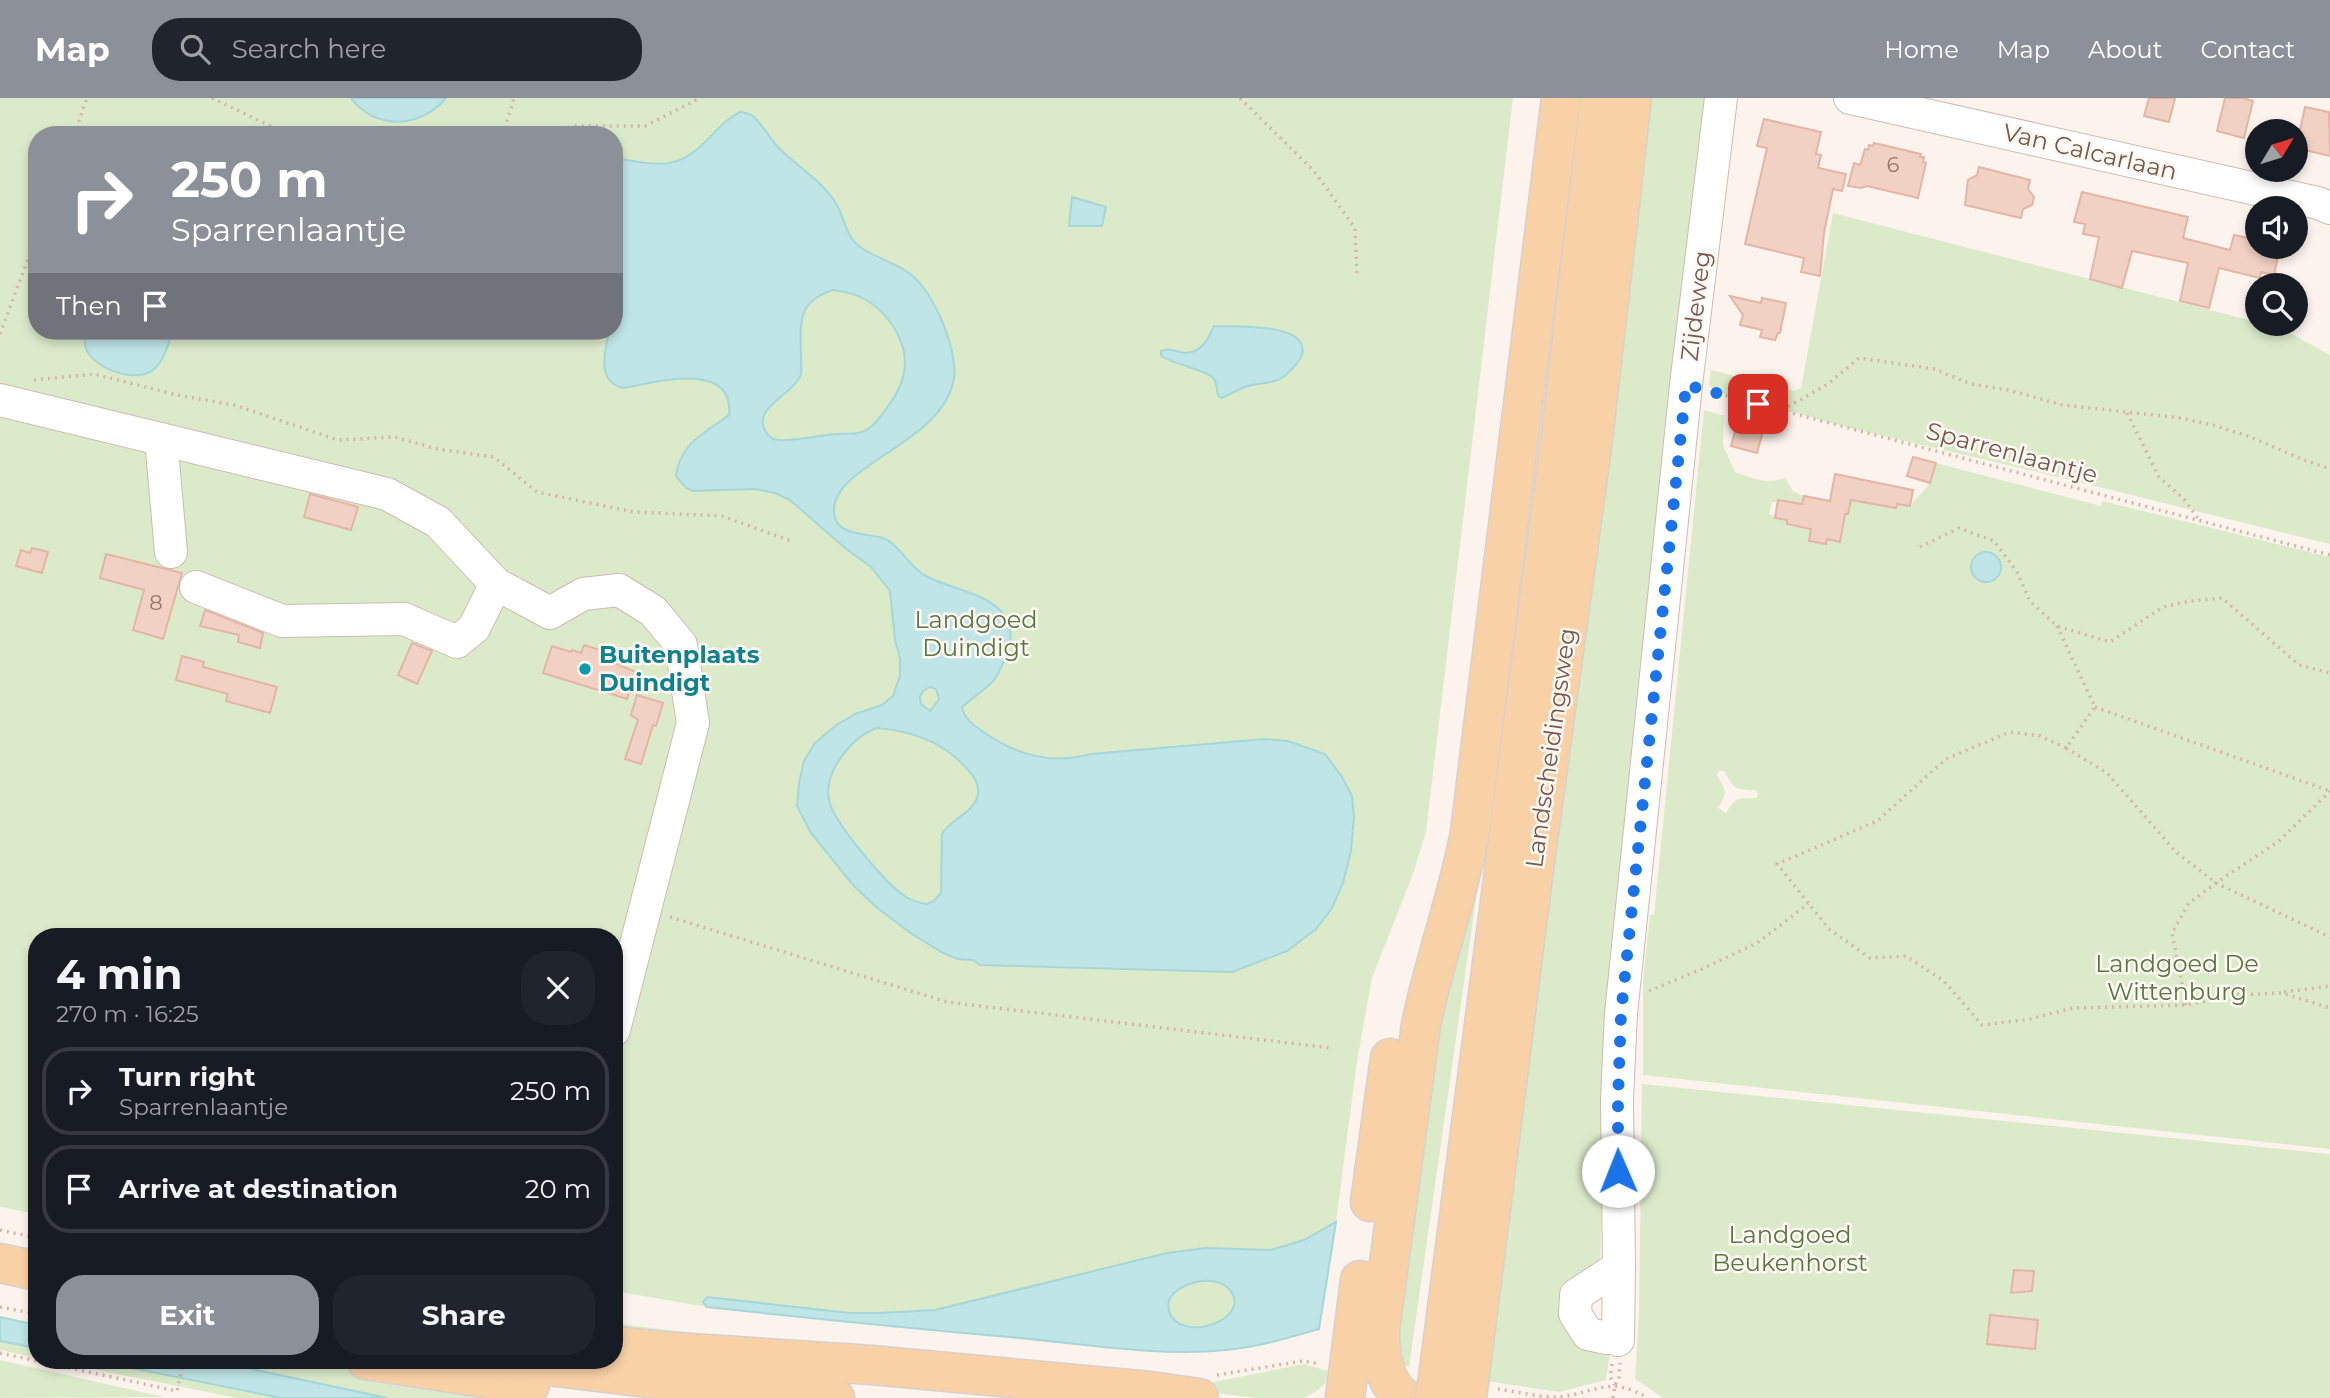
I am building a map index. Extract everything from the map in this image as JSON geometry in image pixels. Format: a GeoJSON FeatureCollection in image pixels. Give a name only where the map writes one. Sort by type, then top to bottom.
{"type":"FeatureCollection","features":[{"type":"Feature","properties":{"kind":"main road"},"geometry":{"type":"LineString","coordinates":[[1403,1398],[1386,1374],[1380,1354],[1380,1330],[1421,1025],[1430,981],[1463,872],[1471,832],[1561,98]]}},
{"type":"Feature","properties":{"kind":"main road","name":"Landscheidingsweg"},"geometry":{"type":"LineString","coordinates":[[1453,1385],[1600,98]]}},
{"type":"Feature","properties":{"kind":"main road","name":"Landscheidingsweg"},"geometry":{"type":"LineString","coordinates":[[1453,1385],[1534,869],[1593,439],[1632,98]]}},
{"type":"Feature","properties":{"kind":"main road"},"geometry":{"type":"LineString","coordinates":[[1345,1398],[1381,1121],[1399,1006],[1407,972],[1462,829],[1478,772]]}},
{"type":"Feature","properties":{"kind":"main road"},"geometry":{"type":"LineString","coordinates":[[0,1264],[28,1269]]}},
{"type":"Feature","properties":{"kind":"main road"},"geometry":{"type":"LineString","coordinates":[[0,1289],[28,1294]]}},
{"type":"Feature","properties":{"kind":"main road"},"geometry":{"type":"LineString","coordinates":[[623,1347],[886,1366],[1199,1398]]}},
{"type":"Feature","properties":{"kind":"main road"},"geometry":{"type":"LineString","coordinates":[[422,1369],[584,1395],[629,1398]]}},
{"type":"Feature","properties":{"kind":"main road"},"geometry":{"type":"LineString","coordinates":[[573,1369],[835,1398]]}},
{"type":"Feature","properties":{"kind":"street","name":"Zijdeweg"},"geometry":{"type":"LineString","coordinates":[[1619,1267],[1576,1295],[1575,1314],[1588,1334],[1607,1338],[1618,1334],[1619,1267],[1618,1099],[1622,1002],[1686,385],[1721,98]]}},
{"type":"Feature","properties":{"kind":"street","name":"Van Calcarlaan"},"geometry":{"type":"LineString","coordinates":[[1850,98],[2228,182],[2330,208]]}},
{"type":"Feature","properties":{"kind":"street"},"geometry":{"type":"LineString","coordinates":[[0,400],[387,494],[438,522],[496,584],[551,613],[583,594],[619,590],[653,611],[681,645],[693,723],[623,995]]}},
{"type":"Feature","properties":{"kind":"street"},"geometry":{"type":"LineString","coordinates":[[161,439],[171,552]]}},
{"type":"Feature","properties":{"kind":"street"},"geometry":{"type":"LineString","coordinates":[[196,587],[282,621],[404,619],[457,642],[474,628],[496,584]]}},
{"type":"Feature","properties":{"kind":"path"},"geometry":{"type":"LineString","coordinates":[[77,126],[87,98]]}},
{"type":"Feature","properties":{"kind":"path"},"geometry":{"type":"LineString","coordinates":[[212,98],[270,126]]}},
{"type":"Feature","properties":{"kind":"path"},"geometry":{"type":"LineString","coordinates":[[506,126],[514,98]]}},
{"type":"Feature","properties":{"kind":"path"},"geometry":{"type":"LineString","coordinates":[[573,126],[645,126],[700,98]]}},
{"type":"Feature","properties":{"kind":"path"},"geometry":{"type":"LineString","coordinates":[[1241,98],[1314,171],[1355,228],[1357,274]]}},
{"type":"Feature","properties":{"kind":"path"},"geometry":{"type":"LineString","coordinates":[[0,334],[28,258]]}},
{"type":"Feature","properties":{"kind":"path"},"geometry":{"type":"LineString","coordinates":[[1782,411],[1828,384],[1859,358],[1934,369],[1972,384],[2008,390],[2063,405],[2180,418],[2213,425],[2249,436],[2330,469]]}},
{"type":"Feature","properties":{"kind":"path"},"geometry":{"type":"LineString","coordinates":[[26,379],[39,380],[94,373],[177,395],[234,405],[338,440],[395,437],[437,449],[494,457],[537,492],[634,512],[722,516],[791,541]]}},
{"type":"Feature","properties":{"kind":"path","name":"Sparrenlaantje"},"geometry":{"type":"LineString","coordinates":[[1686,385],[2330,555]]}},
{"type":"Feature","properties":{"kind":"path"},"geometry":{"type":"LineString","coordinates":[[2127,412],[2159,477],[2184,499],[2200,521]]}},
{"type":"Feature","properties":{"kind":"path"},"geometry":{"type":"LineString","coordinates":[[1920,547],[1959,528],[1994,541],[2017,572],[2030,601],[2057,626],[2095,707],[2330,791],[2279,841],[2189,903],[2172,933],[2186,1005]]}},
{"type":"Feature","properties":{"kind":"path"},"geometry":{"type":"LineString","coordinates":[[2057,626],[2110,642],[2163,607],[2222,598],[2299,665],[2330,673]]}},
{"type":"Feature","properties":{"kind":"path"},"geometry":{"type":"LineString","coordinates":[[2066,748],[2095,707]]}},
{"type":"Feature","properties":{"kind":"path"},"geometry":{"type":"LineString","coordinates":[[2330,937],[2216,883],[2176,852],[2107,773],[2040,736],[2010,732],[1946,759],[1877,821],[1777,864],[1829,929],[1870,958],[1906,956],[1944,981],[1982,1025],[2073,1008],[2186,1005],[2233,995],[2282,993],[2330,986]]}},
{"type":"Feature","properties":{"kind":"path"},"geometry":{"type":"LineString","coordinates":[[1622,1002],[1757,943],[1808,904]]}},
{"type":"Feature","properties":{"kind":"path"},"geometry":{"type":"LineString","coordinates":[[645,910],[947,1002],[1331,1048]]}},
{"type":"Feature","properties":{"kind":"path"},"geometry":{"type":"LineString","coordinates":[[2282,993],[2330,1008]]}},
{"type":"Feature","properties":{"kind":"path"},"geometry":{"type":"LineString","coordinates":[[0,1230],[28,1236]]}},
{"type":"Feature","properties":{"kind":"path"},"geometry":{"type":"LineString","coordinates":[[0,1307],[28,1312]]}},
{"type":"Feature","properties":{"kind":"path"},"geometry":{"type":"LineString","coordinates":[[0,1353],[28,1359]]}},
{"type":"Feature","properties":{"kind":"path"},"geometry":{"type":"LineString","coordinates":[[75,1369],[177,1391],[182,1369]]}},
{"type":"Feature","properties":{"kind":"path"},"geometry":{"type":"LineString","coordinates":[[1613,1398],[1615,1385],[1627,1387],[1648,1398]]}},
{"type":"Feature","properties":{"kind":"green space","name":"Landgoed Duindigt"},"geometry":{"type":"Polygon","coordinates":[[[0,98],[1513,98],[1426,832],[1413,874],[1372,978],[1357,1061],[1336,1222],[1304,1240],[1271,1250],[1205,1248],[1167,1253],[935,1310],[850,1313],[707,1297],[704,1304],[707,1307],[623,1293],[623,928],[28,928],[28,1212],[0,1207],[0,98]]]}},
{"type":"Feature","properties":{"kind":"green space"},"geometry":{"type":"Polygon","coordinates":[[[1644,98],[1707,98],[1603,1141],[1600,1271],[1569,1289],[1610,1351],[1606,1380],[1559,1392],[1485,1381],[1644,98]]]}},
{"type":"Feature","properties":{"kind":"green space"},"geometry":{"type":"Polygon","coordinates":[[[1833,213],[2245,319],[2245,336],[2295,336],[2330,355],[2330,544],[1854,429],[1715,391],[1709,385],[1711,370],[1794,391],[1801,388],[1833,213]]]}},
{"type":"Feature","properties":{"kind":"green space","name":"Landgoed De Wittenburg"},"geometry":{"type":"Polygon","coordinates":[[[1704,410],[1724,416],[1723,445],[1735,472],[1766,481],[1785,478],[1793,491],[1804,496],[1802,504],[1779,500],[1772,502],[1769,514],[1787,520],[1787,525],[1811,529],[1809,541],[1827,539],[1840,542],[1845,514],[1848,514],[1851,500],[1910,506],[1930,483],[1936,463],[2101,506],[2103,501],[2330,557],[2330,1149],[1643,1075],[1643,979],[1650,915],[1654,915],[1704,410]],[[1719,771],[1717,775],[1725,792],[1718,808],[1726,813],[1737,800],[1756,798],[1758,794],[1756,790],[1736,787],[1724,771],[1719,771]]]}},
{"type":"Feature","properties":{"kind":"green space"},"geometry":{"type":"Polygon","coordinates":[[[1483,850],[1409,1367],[1399,1365],[1390,1346],[1422,1094],[1483,850]]]}},
{"type":"Feature","properties":{"kind":"green space","name":"Landgoed Beukenhorst"},"geometry":{"type":"Polygon","coordinates":[[[1642,1084],[2330,1154],[2330,1398],[1663,1398],[1635,1379],[1639,1311],[1642,1084]]]}},
{"type":"Feature","properties":{"kind":"green space"},"geometry":{"type":"Polygon","coordinates":[[[1208,1280],[1222,1284],[1231,1293],[1234,1303],[1229,1314],[1216,1323],[1195,1326],[1173,1319],[1169,1311],[1170,1302],[1177,1293],[1189,1285],[1208,1280]]]}},
{"type":"Feature","properties":{"kind":"green space"},"geometry":{"type":"Polygon","coordinates":[[[623,1324],[832,1351],[1214,1382],[1304,1364],[1332,1372],[1327,1382],[1304,1398],[1257,1398],[1001,1368],[623,1342],[623,1324]]]}},
{"type":"Feature","properties":{"kind":"green space"},"geometry":{"type":"Polygon","coordinates":[[[0,1341],[28,1346],[28,1356],[0,1350],[0,1341]]]}},
{"type":"Feature","properties":{"kind":"green space"},"geometry":{"type":"Polygon","coordinates":[[[0,1360],[28,1366],[28,1369],[40,1369],[164,1397],[0,1398],[0,1360]]]}},
{"type":"Feature","properties":{"kind":"green space"},"geometry":{"type":"Polygon","coordinates":[[[92,1369],[138,1369],[281,1398],[237,1398],[92,1369]]]}},
{"type":"Feature","properties":{"kind":"green space"},"geometry":{"type":"Polygon","coordinates":[[[251,1369],[343,1369],[488,1398],[387,1398],[251,1369]]]}},
{"type":"Feature","properties":{"kind":"water"},"geometry":{"type":"Polygon","coordinates":[[[351,98],[446,98],[424,115],[398,122],[372,116],[351,98]]]}},
{"type":"Feature","properties":{"kind":"water"},"geometry":{"type":"Polygon","coordinates":[[[740,112],[754,117],[777,146],[831,196],[857,244],[900,267],[916,279],[941,319],[954,366],[954,378],[946,400],[931,420],[912,436],[851,479],[839,494],[834,510],[835,518],[844,529],[889,541],[920,573],[990,602],[1008,620],[1011,636],[999,671],[987,687],[962,707],[969,721],[1008,746],[1047,758],[1265,739],[1288,741],[1325,754],[1342,777],[1352,796],[1354,817],[1351,851],[1343,883],[1332,908],[1316,929],[1287,951],[1232,972],[980,965],[973,960],[958,959],[943,953],[875,906],[853,885],[811,833],[797,806],[804,761],[815,743],[835,726],[855,714],[882,705],[893,696],[900,676],[900,658],[895,640],[890,591],[871,567],[790,500],[756,489],[693,491],[686,488],[676,476],[683,455],[695,440],[729,415],[727,398],[719,386],[690,379],[623,388],[609,379],[604,365],[607,340],[623,340],[623,159],[661,164],[681,160],[702,145],[724,123],[740,112]],[[833,290],[812,301],[806,308],[801,325],[801,374],[797,382],[764,416],[766,432],[774,439],[791,440],[864,431],[879,418],[896,395],[904,374],[902,344],[891,323],[879,309],[851,293],[833,290]],[[930,687],[923,691],[920,697],[921,704],[930,711],[939,699],[936,689],[930,687]],[[877,728],[858,739],[841,757],[830,778],[829,800],[850,837],[887,880],[906,897],[927,904],[941,893],[942,834],[976,801],[977,784],[959,760],[938,745],[915,735],[877,728]]]}},
{"type":"Feature","properties":{"kind":"water"},"geometry":{"type":"Polygon","coordinates":[[[1072,197],[1106,207],[1102,226],[1069,226],[1072,197]]]}},
{"type":"Feature","properties":{"kind":"water"},"geometry":{"type":"Polygon","coordinates":[[[1214,326],[1268,328],[1283,332],[1295,337],[1302,344],[1302,355],[1280,379],[1248,386],[1222,398],[1218,396],[1216,383],[1211,376],[1161,356],[1161,351],[1164,350],[1185,353],[1196,351],[1207,340],[1214,326]]]}},
{"type":"Feature","properties":{"kind":"water"},"geometry":{"type":"Polygon","coordinates":[[[170,340],[158,366],[140,375],[122,374],[103,366],[90,355],[85,342],[170,340]]]}},
{"type":"Feature","properties":{"kind":"water"},"geometry":{"type":"Polygon","coordinates":[[[1986,552],[1997,556],[2001,567],[1997,578],[1986,582],[1975,578],[1971,567],[1975,556],[1986,552]]]}},
{"type":"Feature","properties":{"kind":"water"},"geometry":{"type":"Polygon","coordinates":[[[1336,1222],[1319,1329],[1226,1350],[1172,1352],[1118,1348],[707,1307],[703,1302],[707,1297],[850,1313],[935,1310],[1167,1253],[1205,1248],[1271,1250],[1304,1240],[1336,1222]],[[1205,1281],[1178,1290],[1170,1299],[1169,1311],[1176,1321],[1187,1326],[1200,1327],[1225,1318],[1233,1309],[1234,1299],[1228,1288],[1219,1282],[1205,1281]]]}},
{"type":"Feature","properties":{"kind":"water"},"geometry":{"type":"Polygon","coordinates":[[[0,1317],[28,1323],[28,1346],[0,1341],[0,1317]]]}},
{"type":"Feature","properties":{"kind":"water"},"geometry":{"type":"Polygon","coordinates":[[[138,1369],[251,1369],[387,1398],[281,1398],[138,1369]]]}},
{"type":"Feature","properties":{"kind":"building"},"geometry":{"type":"Polygon","coordinates":[[[2149,98],[2175,98],[2169,122],[2144,116],[2149,98]]]}},
{"type":"Feature","properties":{"kind":"building"},"geometry":{"type":"Polygon","coordinates":[[[2225,98],[2253,101],[2249,119],[2245,119],[2244,138],[2217,131],[2225,98]]]}},
{"type":"Feature","properties":{"kind":"building"},"geometry":{"type":"Polygon","coordinates":[[[2305,107],[2329,112],[2330,156],[2308,151],[2308,119],[2302,119],[2305,107]]]}},
{"type":"Feature","properties":{"kind":"building"},"geometry":{"type":"Polygon","coordinates":[[[1764,119],[1821,132],[1816,154],[1821,155],[1818,168],[1846,174],[1842,191],[1833,189],[1824,233],[1820,276],[1801,272],[1804,258],[1745,244],[1767,148],[1757,146],[1764,119]]]}},
{"type":"Feature","properties":{"kind":"building"},"geometry":{"type":"Polygon","coordinates":[[[1874,143],[1924,157],[1923,162],[1926,163],[1918,198],[1867,186],[1848,186],[1854,163],[1860,165],[1865,149],[1868,150],[1869,145],[1873,146],[1874,143]]]}},
{"type":"Feature","properties":{"kind":"building"},"geometry":{"type":"Polygon","coordinates":[[[1979,167],[2030,180],[2028,189],[2034,197],[2032,205],[2023,209],[2021,218],[1965,205],[1968,180],[1977,175],[1979,167]]]}},
{"type":"Feature","properties":{"kind":"building"},"geometry":{"type":"Polygon","coordinates":[[[2082,192],[2188,217],[2183,238],[2230,250],[2234,235],[2245,237],[2245,259],[2277,259],[2274,273],[2245,274],[2219,268],[2209,308],[2180,301],[2188,263],[2132,251],[2122,288],[2090,279],[2099,237],[2083,234],[2085,224],[2074,222],[2082,192]]]}},
{"type":"Feature","properties":{"kind":"building"},"geometry":{"type":"Polygon","coordinates":[[[1730,296],[1761,303],[1762,298],[1786,303],[1780,333],[1775,340],[1760,337],[1762,330],[1740,325],[1743,315],[1730,296]]]}},
{"type":"Feature","properties":{"kind":"building"},"geometry":{"type":"Polygon","coordinates":[[[1737,424],[1763,431],[1757,453],[1731,446],[1737,424]]]}},
{"type":"Feature","properties":{"kind":"building"},"geometry":{"type":"Polygon","coordinates":[[[1913,457],[1936,463],[1930,483],[1907,476],[1913,457]]]}},
{"type":"Feature","properties":{"kind":"building"},"geometry":{"type":"Polygon","coordinates":[[[1835,474],[1913,490],[1910,506],[1897,504],[1896,508],[1851,500],[1848,514],[1845,514],[1840,542],[1827,539],[1826,544],[1809,541],[1811,529],[1787,524],[1787,520],[1775,518],[1778,500],[1802,504],[1804,496],[1830,501],[1835,474]]]}},
{"type":"Feature","properties":{"kind":"building"},"geometry":{"type":"Polygon","coordinates":[[[310,494],[358,507],[351,530],[304,517],[310,494]]]}},
{"type":"Feature","properties":{"kind":"building"},"geometry":{"type":"Polygon","coordinates":[[[32,548],[48,552],[42,573],[16,566],[21,550],[30,553],[32,548]]]}},
{"type":"Feature","properties":{"kind":"building"},"geometry":{"type":"Polygon","coordinates":[[[106,554],[182,573],[163,639],[133,630],[144,590],[100,578],[106,554]]]}},
{"type":"Feature","properties":{"kind":"building"},"geometry":{"type":"Polygon","coordinates":[[[205,610],[263,633],[260,648],[238,642],[239,635],[200,626],[205,610]]]}},
{"type":"Feature","properties":{"kind":"building"},"geometry":{"type":"Polygon","coordinates":[[[412,643],[432,651],[417,684],[398,675],[412,643]]]}},
{"type":"Feature","properties":{"kind":"building","name":"Buitenplaats Duindigt"},"geometry":{"type":"Polygon","coordinates":[[[584,645],[609,653],[607,660],[636,672],[627,699],[543,673],[552,646],[581,653],[584,645]]]}},
{"type":"Feature","properties":{"kind":"building"},"geometry":{"type":"Polygon","coordinates":[[[182,656],[204,662],[203,667],[277,687],[270,713],[226,701],[228,694],[176,680],[182,656]]]}},
{"type":"Feature","properties":{"kind":"building"},"geometry":{"type":"Polygon","coordinates":[[[637,695],[663,703],[641,764],[625,759],[638,720],[631,715],[637,695]]]}},
{"type":"Feature","properties":{"kind":"building"},"geometry":{"type":"Polygon","coordinates":[[[2014,1270],[2034,1271],[2032,1291],[2011,1293],[2014,1270]]]}},
{"type":"Feature","properties":{"kind":"building"},"geometry":{"type":"Polygon","coordinates":[[[1990,1315],[2038,1320],[2035,1349],[1987,1344],[1990,1315]]]}},
{"type":"Feature","properties":{"kind":"place","name":"Buitenplaats Duindigt"},"geometry":{"type":"Point","coordinates":[585,669]}},
{"type":"Feature","properties":{"kind":"route"},"geometry":{"type":"LineString","coordinates":[[1618,1171],[1621,1014],[1686,385],[1758,404]]}}]}
